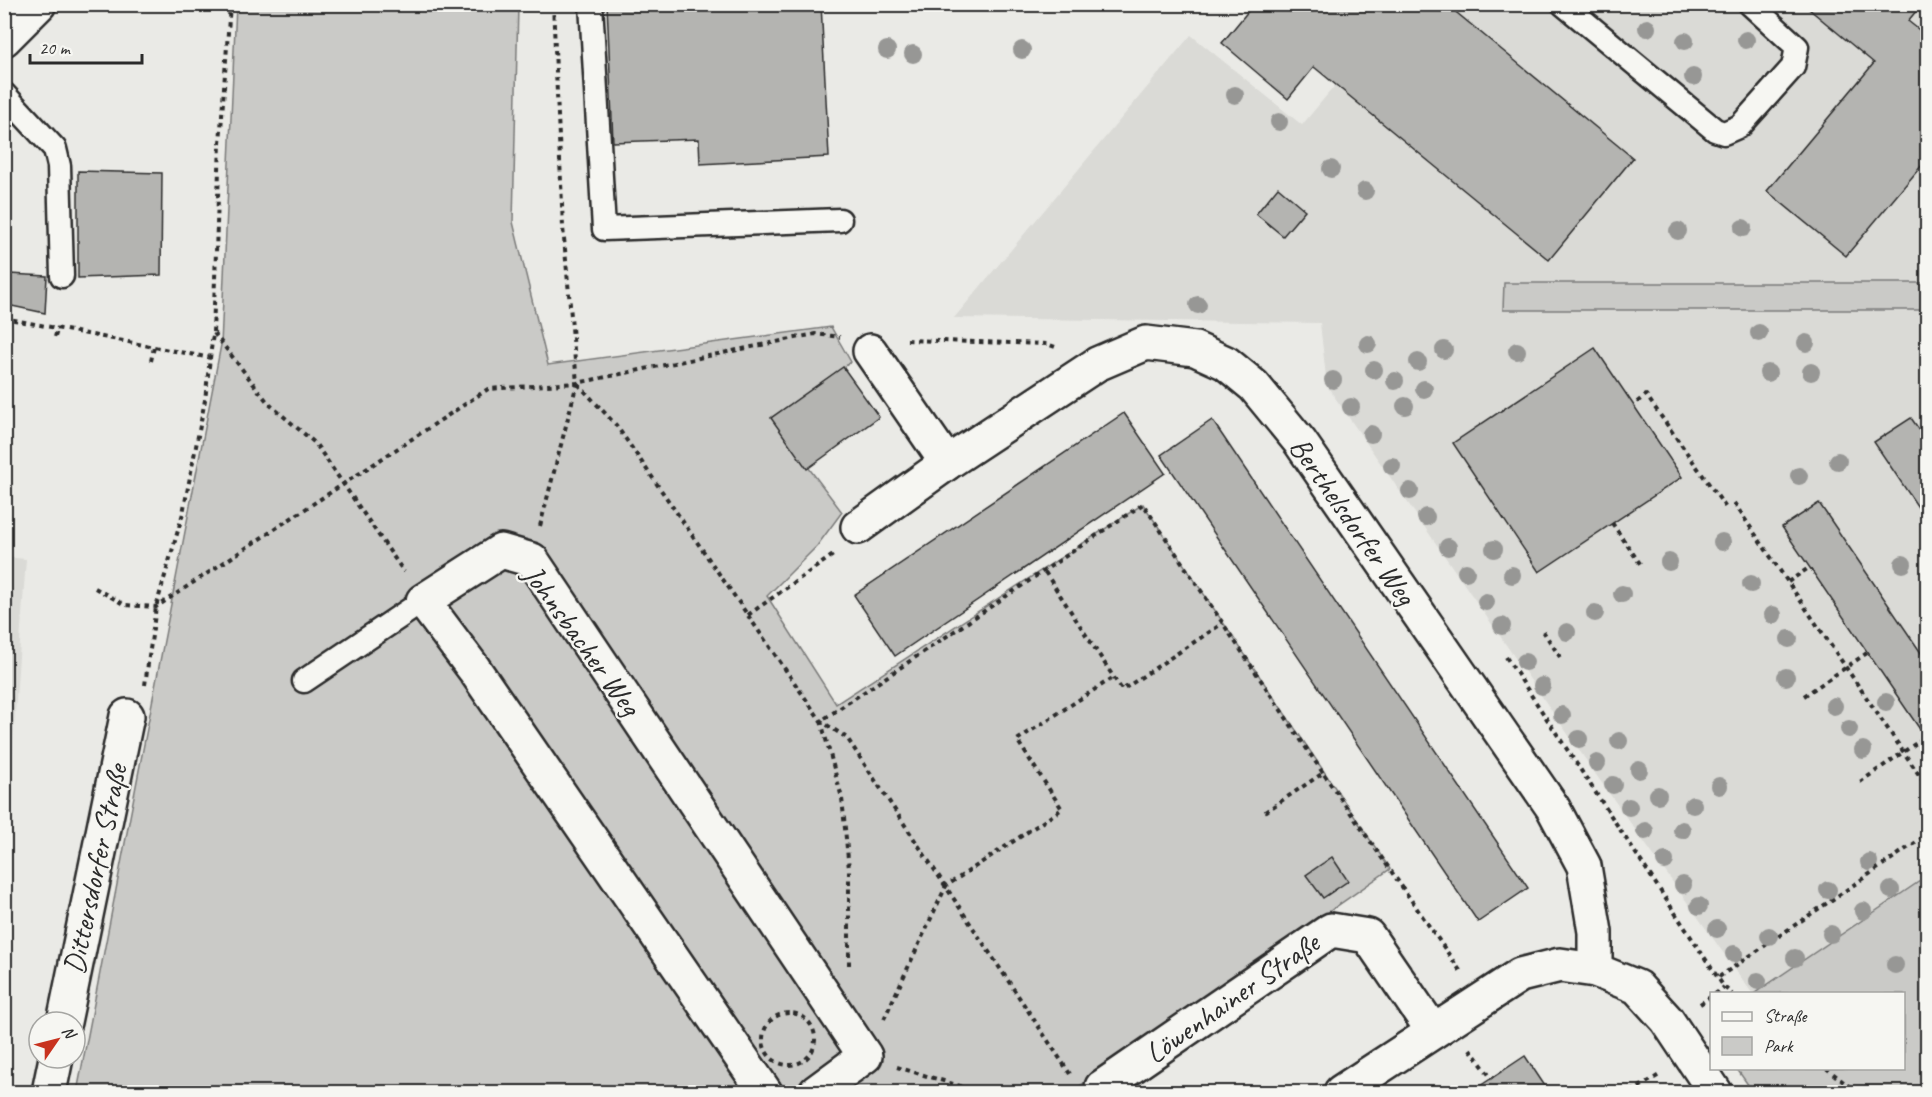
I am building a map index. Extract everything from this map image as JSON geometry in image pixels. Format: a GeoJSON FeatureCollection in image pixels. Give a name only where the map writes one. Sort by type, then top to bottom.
{"type":"FeatureCollection","features":[{"type":"Feature","properties":{"kind":"street"},"geometry":{"type":"LineString","coordinates":[[4,39],[39,4]]}},
{"type":"Feature","properties":{"kind":"street","name":"Berthelsdorfer Weg"},"geometry":{"type":"LineString","coordinates":[[858,527],[947,463],[1097,364],[1146,343],[1195,349],[1226,363],[1254,386],[1300,442],[1553,808],[1584,866],[1595,932],[1595,970]]}},
{"type":"Feature","properties":{"kind":"street"},"geometry":{"type":"LineString","coordinates":[[870,351],[947,463]]}},
{"type":"Feature","properties":{"kind":"street","name":"Johnsbacher Weg"},"geometry":{"type":"LineString","coordinates":[[423,601],[501,551],[532,560],[865,1056]]}},
{"type":"Feature","properties":{"kind":"street"},"geometry":{"type":"LineString","coordinates":[[423,601],[474,669],[765,1092]]}},
{"type":"Feature","properties":{"kind":"street","name":"Dittersdorfer Straße"},"geometry":{"type":"LineString","coordinates":[[66,1010],[127,716]]}},
{"type":"Feature","properties":{"kind":"street","name":"Löwenhainer Straße"},"geometry":{"type":"LineString","coordinates":[[1104,1090],[1331,930],[1368,936],[1433,1031]]}},
{"type":"Feature","properties":{"kind":"street"},"geometry":{"type":"LineString","coordinates":[[1341,1092],[1520,975],[1560,965],[1595,970],[1637,987],[1667,1020],[1715,1092]]}},
{"type":"Feature","properties":{"kind":"street"},"geometry":{"type":"LineString","coordinates":[[816,1092],[865,1056]]}},
{"type":"Feature","properties":{"kind":"street"},"geometry":{"type":"LineString","coordinates":[[49,1092],[54,1070]]}},
{"type":"Feature","properties":{"kind":"lane"},"geometry":{"type":"LineString","coordinates":[[591,4],[604,229],[840,220]]}},
{"type":"Feature","properties":{"kind":"lane"},"geometry":{"type":"LineString","coordinates":[[1563,4],[1715,130],[1724,133],[1740,126],[1793,67],[1797,47],[1750,4]]}},
{"type":"Feature","properties":{"kind":"lane"},"geometry":{"type":"LineString","coordinates":[[4,94],[55,148],[59,166],[62,276]]}},
{"type":"Feature","properties":{"kind":"lane"},"geometry":{"type":"LineString","coordinates":[[304,681],[423,601]]}},
{"type":"Feature","properties":{"kind":"path"},"geometry":{"type":"LineString","coordinates":[[127,716],[144,691],[156,607],[183,513],[205,400],[213,333],[220,142],[230,4]]}},
{"type":"Feature","properties":{"kind":"path"},"geometry":{"type":"LineString","coordinates":[[532,560],[577,383],[563,227],[553,4]]}},
{"type":"Feature","properties":{"kind":"path"},"geometry":{"type":"LineString","coordinates":[[4,318],[211,358]]}},
{"type":"Feature","properties":{"kind":"path"},"geometry":{"type":"LineString","coordinates":[[55,337],[58,327]]}},
{"type":"Feature","properties":{"kind":"path"},"geometry":{"type":"LineString","coordinates":[[213,333],[268,404],[315,443],[423,601]]}},
{"type":"Feature","properties":{"kind":"path"},"geometry":{"type":"LineString","coordinates":[[151,361],[154,347]]}},
{"type":"Feature","properties":{"kind":"path"},"geometry":{"type":"LineString","coordinates":[[95,588],[125,605],[156,607],[488,389],[577,383]]}},
{"type":"Feature","properties":{"kind":"path"},"geometry":{"type":"LineString","coordinates":[[577,383],[616,425],[821,721],[842,798],[849,869],[849,993],[841,1019]]}},
{"type":"Feature","properties":{"kind":"path"},"geometry":{"type":"LineString","coordinates":[[1637,402],[1646,395],[1726,508]]}},
{"type":"Feature","properties":{"kind":"path"},"geometry":{"type":"LineString","coordinates":[[1734,503],[1928,788]]}},
{"type":"Feature","properties":{"kind":"path"},"geometry":{"type":"LineString","coordinates":[[821,721],[1143,504],[1323,773],[1480,999]]}},
{"type":"Feature","properties":{"kind":"path"},"geometry":{"type":"LineString","coordinates":[[1612,523],[1641,565]]}},
{"type":"Feature","properties":{"kind":"path"},"geometry":{"type":"LineString","coordinates":[[748,615],[858,538],[858,527]]}},
{"type":"Feature","properties":{"kind":"path"},"geometry":{"type":"LineString","coordinates":[[1788,582],[1810,567]]}},
{"type":"Feature","properties":{"kind":"path"},"geometry":{"type":"LineString","coordinates":[[1045,572],[1122,690],[1223,623]]}},
{"type":"Feature","properties":{"kind":"path"},"geometry":{"type":"LineString","coordinates":[[1543,631],[1560,657]]}},
{"type":"Feature","properties":{"kind":"path"},"geometry":{"type":"LineString","coordinates":[[1804,696],[1867,653]]}},
{"type":"Feature","properties":{"kind":"path"},"geometry":{"type":"LineString","coordinates":[[1506,657],[1724,987],[1731,992]]}},
{"type":"Feature","properties":{"kind":"path"},"geometry":{"type":"LineString","coordinates":[[980,1092],[865,1056],[904,980],[946,886],[1062,809],[1017,740],[1114,677]]}},
{"type":"Feature","properties":{"kind":"path"},"geometry":{"type":"LineString","coordinates":[[821,721],[847,738],[1078,1087],[1104,1090]]}},
{"type":"Feature","properties":{"kind":"path"},"geometry":{"type":"LineString","coordinates":[[1860,782],[1925,737]]}},
{"type":"Feature","properties":{"kind":"path"},"geometry":{"type":"LineString","coordinates":[[1265,812],[1323,773]]}},
{"type":"Feature","properties":{"kind":"path"},"geometry":{"type":"LineString","coordinates":[[1719,977],[1928,834]]}},
{"type":"Feature","properties":{"kind":"path"},"geometry":{"type":"LineString","coordinates":[[1716,992],[1724,987]]}},
{"type":"Feature","properties":{"kind":"path"},"geometry":{"type":"LineString","coordinates":[[784,1013],[795,1014],[805,1018],[812,1026],[815,1045],[804,1061],[786,1065],[770,1057],[763,1036],[766,1026],[774,1018],[784,1013]]}},
{"type":"Feature","properties":{"kind":"path"},"geometry":{"type":"LineString","coordinates":[[1468,1046],[1492,1079]]}},
{"type":"Feature","properties":{"kind":"path"},"geometry":{"type":"LineString","coordinates":[[1631,1092],[1669,1069]]}},
{"type":"Feature","properties":{"kind":"path"},"geometry":{"type":"LineString","coordinates":[[1828,1070],[1856,1092]]}},
{"type":"Feature","properties":{"kind":"shaded area"},"geometry":{"type":"Polygon","coordinates":[[[1402,5],[1927,5],[1927,886],[1922,879],[1756,992],[1751,992],[1599,779],[1327,386],[1320,323],[954,318],[1191,35],[1302,125],[1402,5]]]}},
{"type":"Feature","properties":{"kind":"shaded area"},"geometry":{"type":"Polygon","coordinates":[[[4,558],[26,559],[5,852],[4,558]]]}},
{"type":"Feature","properties":{"kind":"green space"},"geometry":{"type":"Polygon","coordinates":[[[236,5],[518,5],[513,222],[548,365],[831,327],[851,362],[771,418],[842,512],[817,546],[767,596],[836,704],[1143,504],[1390,869],[1071,1092],[77,1092],[81,1070],[87,1070],[87,1040],[221,345],[236,5]]]}},
{"type":"Feature","properties":{"kind":"green space"},"geometry":{"type":"Polygon","coordinates":[[[1504,283],[1927,283],[1927,310],[1503,310],[1504,283]]]}},
{"type":"Feature","properties":{"kind":"green space"},"geometry":{"type":"Polygon","coordinates":[[[1923,879],[1928,886],[1927,1092],[1753,1092],[1738,1070],[1905,1070],[1905,992],[1756,992],[1923,879]]]}},
{"type":"Feature","properties":{"kind":"building"},"geometry":{"type":"Polygon","coordinates":[[[607,4],[821,4],[829,157],[700,164],[699,139],[613,142],[607,4]]]}},
{"type":"Feature","properties":{"kind":"building"},"geometry":{"type":"Polygon","coordinates":[[[1254,4],[1446,4],[1633,158],[1549,260],[1314,67],[1288,99],[1222,43],[1254,4]]]}},
{"type":"Feature","properties":{"kind":"building"},"geometry":{"type":"Polygon","coordinates":[[[1803,4],[1922,4],[1908,21],[1928,37],[1928,158],[1846,256],[1767,191],[1874,63],[1803,4]]]}},
{"type":"Feature","properties":{"kind":"building"},"geometry":{"type":"Polygon","coordinates":[[[78,171],[162,173],[161,275],[78,278],[78,171]]]}},
{"type":"Feature","properties":{"kind":"building"},"geometry":{"type":"Polygon","coordinates":[[[1278,187],[1305,210],[1283,236],[1256,214],[1278,187]]]}},
{"type":"Feature","properties":{"kind":"building"},"geometry":{"type":"Polygon","coordinates":[[[9,274],[47,276],[45,313],[7,305],[9,274]]]}},
{"type":"Feature","properties":{"kind":"building"},"geometry":{"type":"Polygon","coordinates":[[[1595,348],[1682,477],[1539,572],[1453,443],[1595,348]]]}},
{"type":"Feature","properties":{"kind":"building"},"geometry":{"type":"Polygon","coordinates":[[[843,367],[879,417],[807,469],[771,418],[843,367]]]}},
{"type":"Feature","properties":{"kind":"building"},"geometry":{"type":"Polygon","coordinates":[[[1124,413],[1165,473],[895,656],[854,595],[1124,413]]]}},
{"type":"Feature","properties":{"kind":"building"},"geometry":{"type":"Polygon","coordinates":[[[1911,418],[1928,442],[1928,522],[1874,442],[1911,418]]]}},
{"type":"Feature","properties":{"kind":"building"},"geometry":{"type":"Polygon","coordinates":[[[1212,420],[1528,888],[1478,922],[1161,455],[1212,420]]]}},
{"type":"Feature","properties":{"kind":"building"},"geometry":{"type":"Polygon","coordinates":[[[1819,503],[1928,663],[1928,741],[1782,527],[1819,503]]]}},
{"type":"Feature","properties":{"kind":"building"},"geometry":{"type":"Polygon","coordinates":[[[1332,857],[1348,881],[1323,898],[1306,875],[1332,857]]]}},
{"type":"Feature","properties":{"kind":"building"},"geometry":{"type":"Polygon","coordinates":[[[1525,1056],[1549,1092],[1471,1092],[1525,1056]]]}}]}
